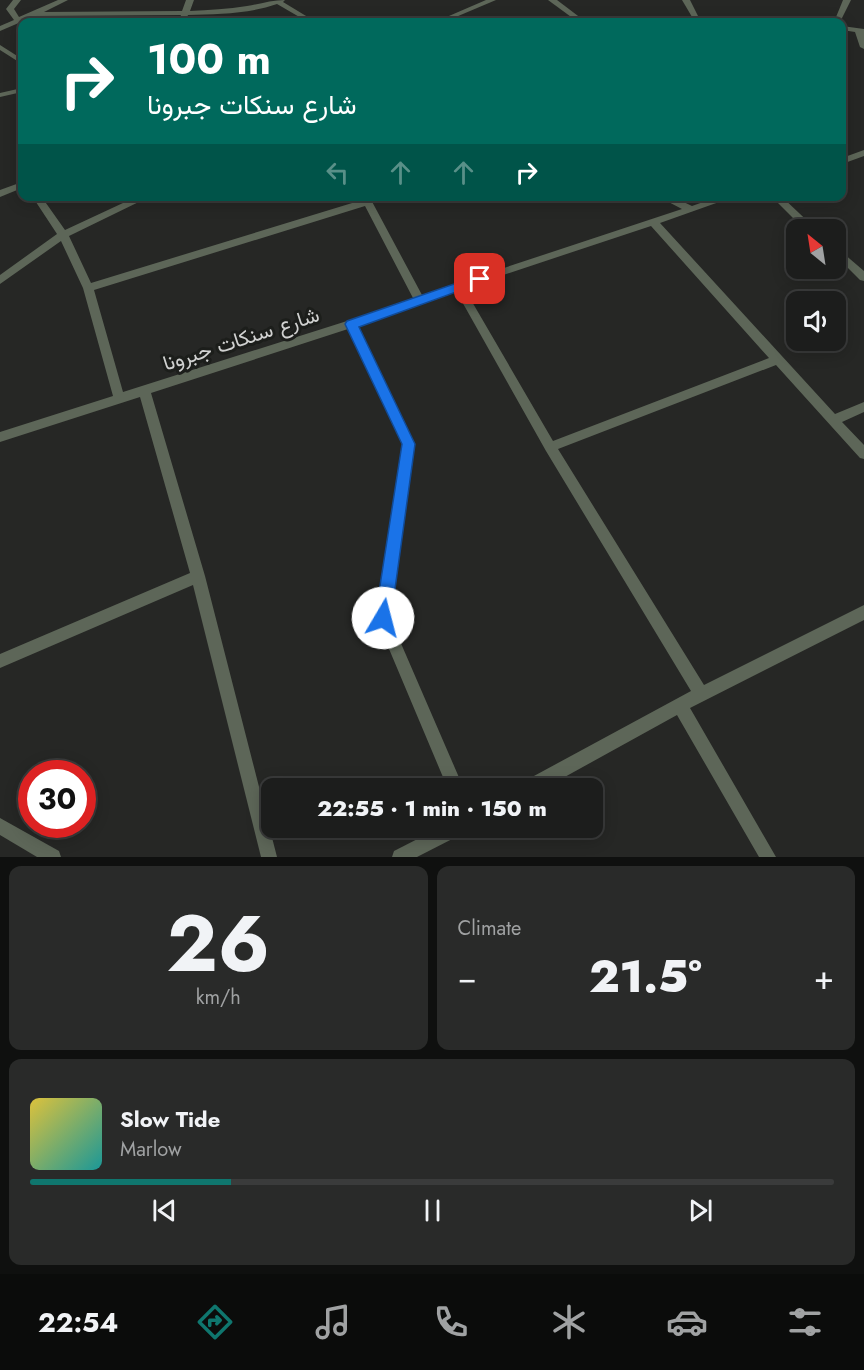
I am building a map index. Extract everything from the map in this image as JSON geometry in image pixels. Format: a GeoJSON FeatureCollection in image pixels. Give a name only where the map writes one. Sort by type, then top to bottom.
{"type":"FeatureCollection","features":[{"type":"Feature","properties":{"kind":"street"},"geometry":{"type":"LineString","coordinates":[[0,11],[10,9],[17,0]]}},
{"type":"Feature","properties":{"kind":"street"},"geometry":{"type":"LineString","coordinates":[[26,18],[64,0]]}},
{"type":"Feature","properties":{"kind":"street"},"geometry":{"type":"LineString","coordinates":[[183,18],[190,0]]}},
{"type":"Feature","properties":{"kind":"street"},"geometry":{"type":"LineString","coordinates":[[457,18],[490,0]]}},
{"type":"Feature","properties":{"kind":"street"},"geometry":{"type":"LineString","coordinates":[[552,0],[577,18]]}},
{"type":"Feature","properties":{"kind":"street"},"geometry":{"type":"LineString","coordinates":[[686,0],[696,18]]}},
{"type":"Feature","properties":{"kind":"street"},"geometry":{"type":"LineString","coordinates":[[839,18],[847,0]]}},
{"type":"Feature","properties":{"kind":"street"},"geometry":{"type":"LineString","coordinates":[[36,14],[253,9],[280,1],[306,18]]}},
{"type":"Feature","properties":{"kind":"street"},"geometry":{"type":"LineString","coordinates":[[0,29],[18,21],[10,9]]}},
{"type":"Feature","properties":{"kind":"street"},"geometry":{"type":"LineString","coordinates":[[846,28],[861,30],[864,47]]}},
{"type":"Feature","properties":{"kind":"street"},"geometry":{"type":"LineString","coordinates":[[0,47],[18,59]]}},
{"type":"Feature","properties":{"kind":"street"},"geometry":{"type":"LineString","coordinates":[[0,95],[18,91]]}},
{"type":"Feature","properties":{"kind":"street"},"geometry":{"type":"LineString","coordinates":[[846,160],[864,153]]}},
{"type":"Feature","properties":{"kind":"street"},"geometry":{"type":"LineString","coordinates":[[0,194],[18,187]]}},
{"type":"Feature","properties":{"kind":"street"},"geometry":{"type":"LineString","coordinates":[[39,201],[63,235],[88,288],[119,398]]}},
{"type":"Feature","properties":{"kind":"street"},"geometry":{"type":"LineString","coordinates":[[0,280],[63,235],[136,201]]}},
{"type":"Feature","properties":{"kind":"street"},"geometry":{"type":"LineString","coordinates":[[88,288],[360,201]]}},
{"type":"Feature","properties":{"kind":"street"},"geometry":{"type":"LineString","coordinates":[[367,201],[419,300]]}},
{"type":"Feature","properties":{"kind":"street"},"geometry":{"type":"LineString","coordinates":[[673,201],[692,209]]}},
{"type":"Feature","properties":{"kind":"street","name":"شارع سنكات جبرونا"},"geometry":{"type":"LineString","coordinates":[[0,437],[351,324],[458,286],[717,201]]}},
{"type":"Feature","properties":{"kind":"street"},"geometry":{"type":"LineString","coordinates":[[780,201],[800,219]]}},
{"type":"Feature","properties":{"kind":"street"},"geometry":{"type":"LineString","coordinates":[[652,222],[864,453]]}},
{"type":"Feature","properties":{"kind":"street"},"geometry":{"type":"LineString","coordinates":[[846,260],[864,276]]}},
{"type":"Feature","properties":{"kind":"street"},"geometry":{"type":"LineString","coordinates":[[458,286],[550,447],[702,695]]}},
{"type":"Feature","properties":{"kind":"street"},"geometry":{"type":"LineString","coordinates":[[351,324],[408,444],[383,618],[451,778]]}},
{"type":"Feature","properties":{"kind":"street"},"geometry":{"type":"LineString","coordinates":[[550,447],[778,359]]}},
{"type":"Feature","properties":{"kind":"street"},"geometry":{"type":"LineString","coordinates":[[144,390],[198,576],[269,857]]}},
{"type":"Feature","properties":{"kind":"street"},"geometry":{"type":"LineString","coordinates":[[834,420],[864,407]]}},
{"type":"Feature","properties":{"kind":"street"},"geometry":{"type":"LineString","coordinates":[[0,661],[198,576]]}},
{"type":"Feature","properties":{"kind":"street"},"geometry":{"type":"LineString","coordinates":[[547,778],[680,705],[864,612]]}},
{"type":"Feature","properties":{"kind":"street"},"geometry":{"type":"LineString","coordinates":[[680,705],[768,857]]}},
{"type":"Feature","properties":{"kind":"street"},"geometry":{"type":"LineString","coordinates":[[0,826],[53,857]]}},
{"type":"Feature","properties":{"kind":"street"},"geometry":{"type":"LineString","coordinates":[[400,857],[437,838]]}},
{"type":"Feature","properties":{"kind":"route"},"geometry":{"type":"LineString","coordinates":[[383,618],[408,444],[351,324],[480,279]]}}]}
